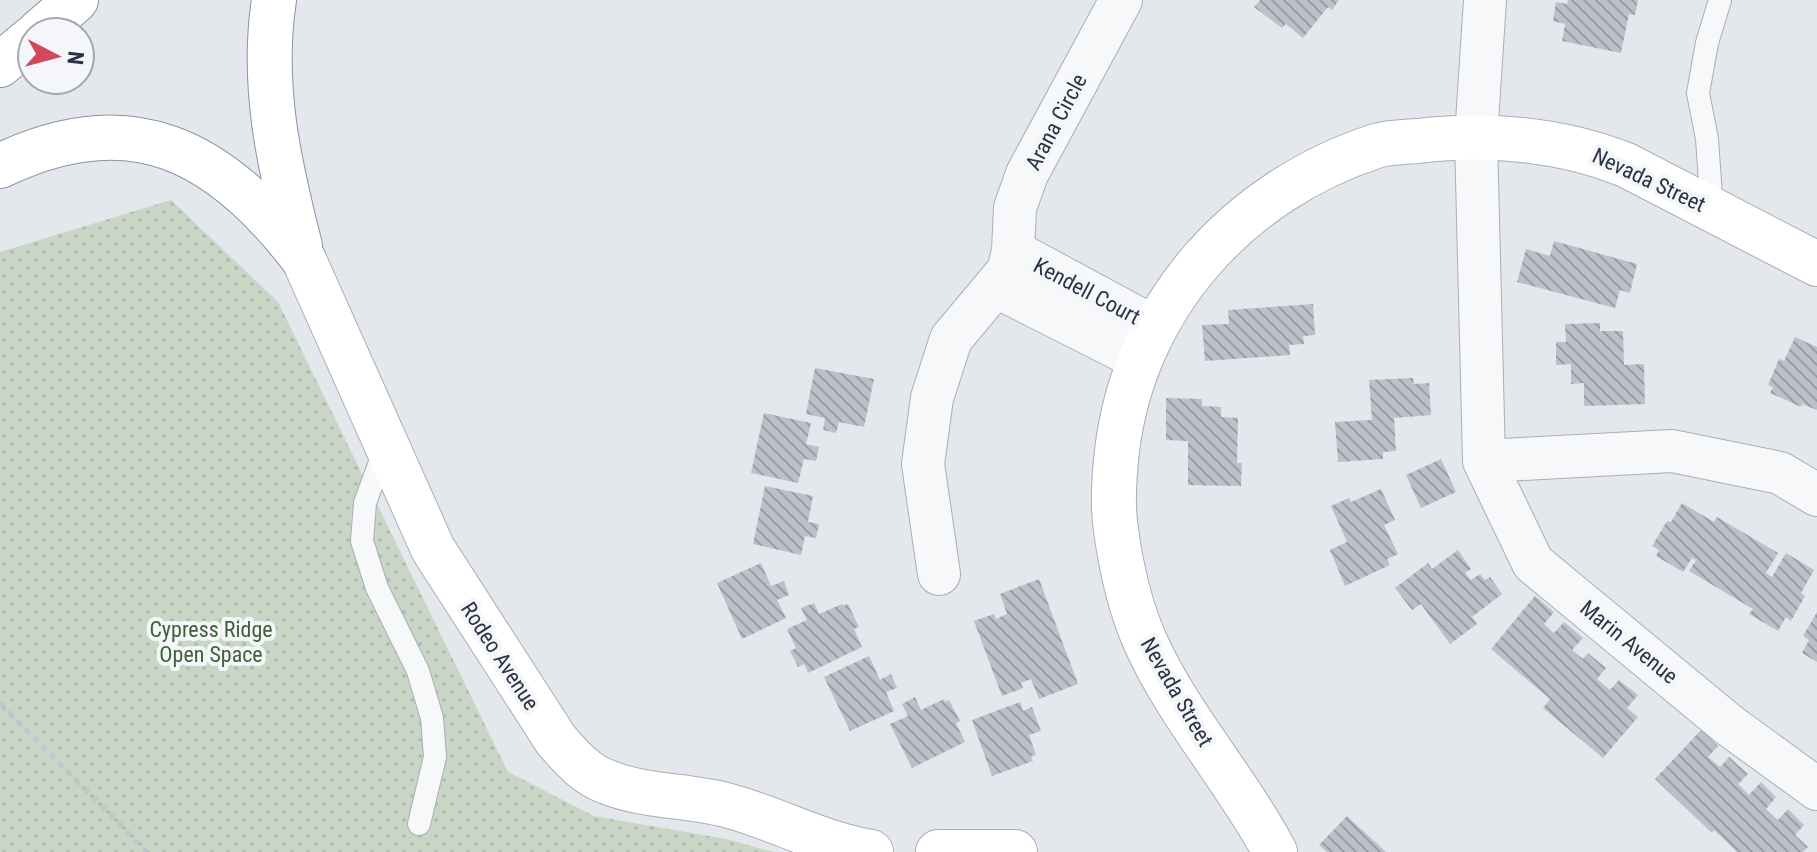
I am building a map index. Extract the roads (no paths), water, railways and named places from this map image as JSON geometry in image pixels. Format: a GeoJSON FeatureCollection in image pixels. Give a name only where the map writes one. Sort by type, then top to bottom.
{"type":"FeatureCollection","features":[{"type":"Feature","properties":{"kind":"main road"},"geometry":{"type":"LineString","coordinates":[[58,16],[76,0]]}},
{"type":"Feature","properties":{"kind":"main road"},"geometry":{"type":"LineString","coordinates":[[274,0],[268,64],[270,103],[285,187],[304,260]]}},
{"type":"Feature","properties":{"kind":"main road"},"geometry":{"type":"LineString","coordinates":[[0,65],[16,52]]}},
{"type":"Feature","properties":{"kind":"main road","name":"Nevada Street"},"geometry":{"type":"LineString","coordinates":[[1275,852],[1162,675],[1145,640],[1129,593],[1115,528],[1114,481],[1120,426],[1146,343],[1172,298],[1216,245],[1249,214],[1319,168],[1379,145],[1476,137],[1515,139],[1593,152],[1626,165],[1817,264]]}},
{"type":"Feature","properties":{"kind":"main road"},"geometry":{"type":"LineString","coordinates":[[0,166],[34,151],[81,140],[125,138],[157,143],[205,164],[234,184],[276,224],[304,260]]}},
{"type":"Feature","properties":{"kind":"main road","name":"Rodeo Avenue"},"geometry":{"type":"LineString","coordinates":[[304,260],[386,446],[447,574],[556,740],[578,766],[605,782],[637,791],[727,805],[846,848],[871,852]]}},
{"type":"Feature","properties":{"kind":"main road"},"geometry":{"type":"LineString","coordinates":[[938,852],[1015,852]]}},
{"type":"Feature","properties":{"kind":"street","name":"Arana Circle"},"geometry":{"type":"LineString","coordinates":[[1005,269],[1015,208],[1027,174],[1121,0]]}},
{"type":"Feature","properties":{"kind":"street","name":"Marin Avenue"},"geometry":{"type":"LineString","coordinates":[[1485,0],[1476,137],[1484,461],[1533,563],[1729,725],[1817,789]]}},
{"type":"Feature","properties":{"kind":"street","name":"Kendell Court"},"geometry":{"type":"LineString","coordinates":[[1005,269],[1146,343]]}},
{"type":"Feature","properties":{"kind":"street"},"geometry":{"type":"LineString","coordinates":[[939,574],[923,464],[932,398],[951,339],[1005,269]]}},
{"type":"Feature","properties":{"kind":"street"},"geometry":{"type":"LineString","coordinates":[[1484,461],[1672,451],[1780,473],[1817,495]]}},
{"type":"Feature","properties":{"kind":"lane"},"geometry":{"type":"LineString","coordinates":[[1712,210],[1707,139],[1698,93],[1707,43],[1720,0]]}},
{"type":"Feature","properties":{"kind":"lane"},"geometry":{"type":"LineString","coordinates":[[386,446],[365,503],[362,541],[377,588],[418,671],[432,718],[435,757],[419,824]]}},
{"type":"Feature","properties":{"kind":"park label","name":"Cypress Ridge Open Space"},"geometry":{"type":"Point","coordinates":[211,642]}}]}
